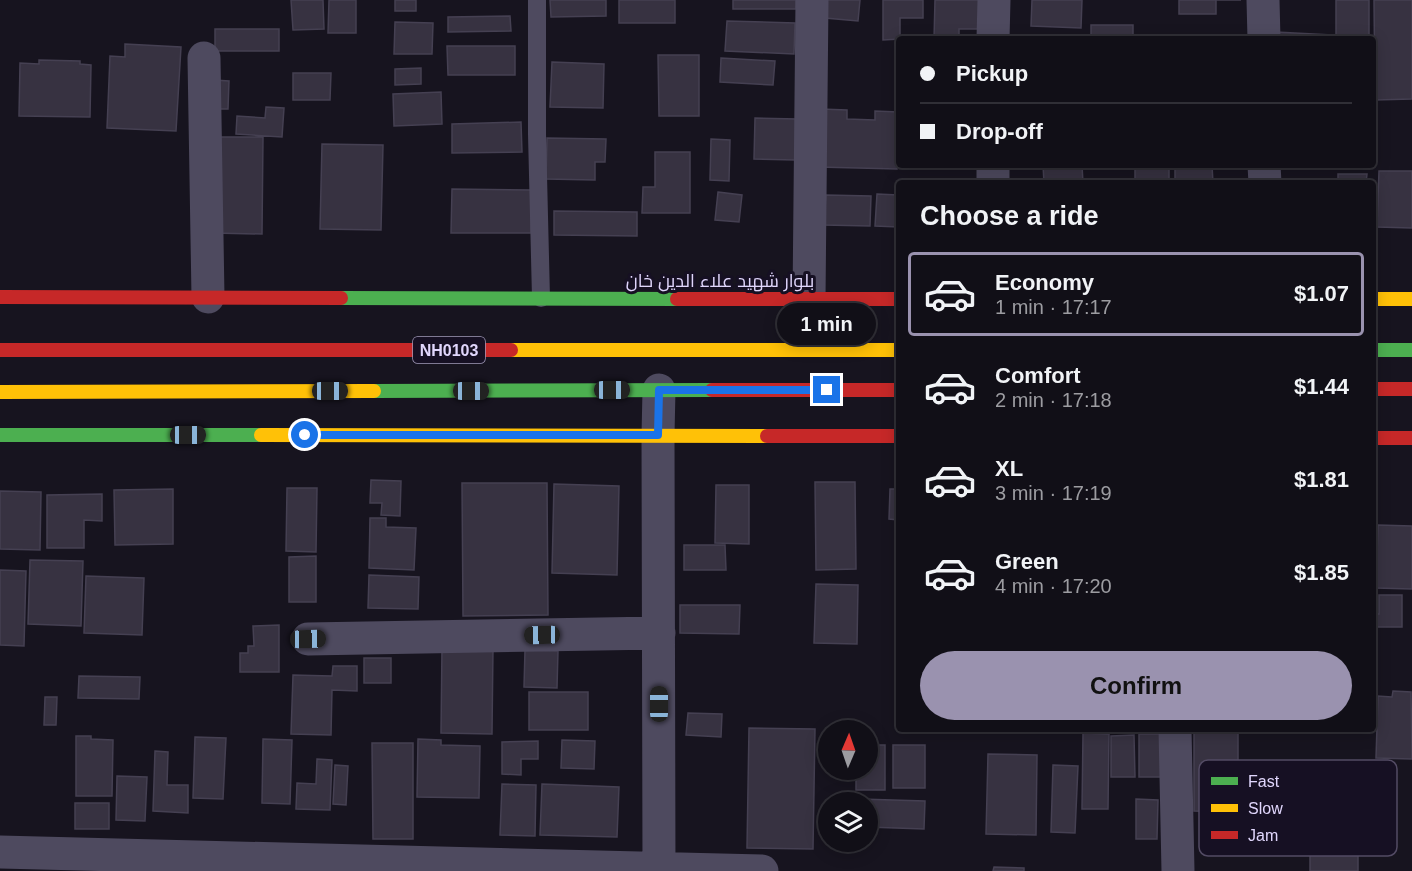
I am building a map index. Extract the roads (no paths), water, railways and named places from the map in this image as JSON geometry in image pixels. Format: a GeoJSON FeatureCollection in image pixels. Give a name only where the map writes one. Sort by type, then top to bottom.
{"type":"FeatureCollection","features":[{"type":"Feature","properties":{"kind":"main road","name":"بلوار شهید علاء الدین خان"},"geometry":{"type":"LineString","coordinates":[[0,297],[896,299]]}},
{"type":"Feature","properties":{"kind":"main road"},"geometry":{"type":"LineString","coordinates":[[1376,299],[1412,299]]}},
{"type":"Feature","properties":{"kind":"main road","name":"NH0103"},"geometry":{"type":"LineString","coordinates":[[0,350],[896,350]]}},
{"type":"Feature","properties":{"kind":"main road"},"geometry":{"type":"LineString","coordinates":[[1376,350],[1412,350]]}},
{"type":"Feature","properties":{"kind":"main road"},"geometry":{"type":"LineString","coordinates":[[1376,389],[1412,389]]}},
{"type":"Feature","properties":{"kind":"main road"},"geometry":{"type":"LineString","coordinates":[[0,392],[896,390]]}},
{"type":"Feature","properties":{"kind":"main road"},"geometry":{"type":"LineString","coordinates":[[0,435],[896,436]]}},
{"type":"Feature","properties":{"kind":"main road"},"geometry":{"type":"LineString","coordinates":[[1376,438],[1412,438]]}},
{"type":"Feature","properties":{"kind":"street"},"geometry":{"type":"LineString","coordinates":[[808,299],[812,0]]}},
{"type":"Feature","properties":{"kind":"street"},"geometry":{"type":"LineString","coordinates":[[993,36],[994,0]]}},
{"type":"Feature","properties":{"kind":"street"},"geometry":{"type":"LineString","coordinates":[[1263,0],[1264,36]]}},
{"type":"Feature","properties":{"kind":"street"},"geometry":{"type":"LineString","coordinates":[[204,58],[208,297]]}},
{"type":"Feature","properties":{"kind":"street"},"geometry":{"type":"LineString","coordinates":[[659,390],[659,869]]}},
{"type":"Feature","properties":{"kind":"street"},"geometry":{"type":"LineString","coordinates":[[308,639],[658,633]]}},
{"type":"Feature","properties":{"kind":"street"},"geometry":{"type":"LineString","coordinates":[[1175,732],[1178,871]]}},
{"type":"Feature","properties":{"kind":"street"},"geometry":{"type":"LineString","coordinates":[[0,852],[762,871]]}},
{"type":"Feature","properties":{"kind":"lane"},"geometry":{"type":"LineString","coordinates":[[537,0],[537,145],[541,298]]}}]}
